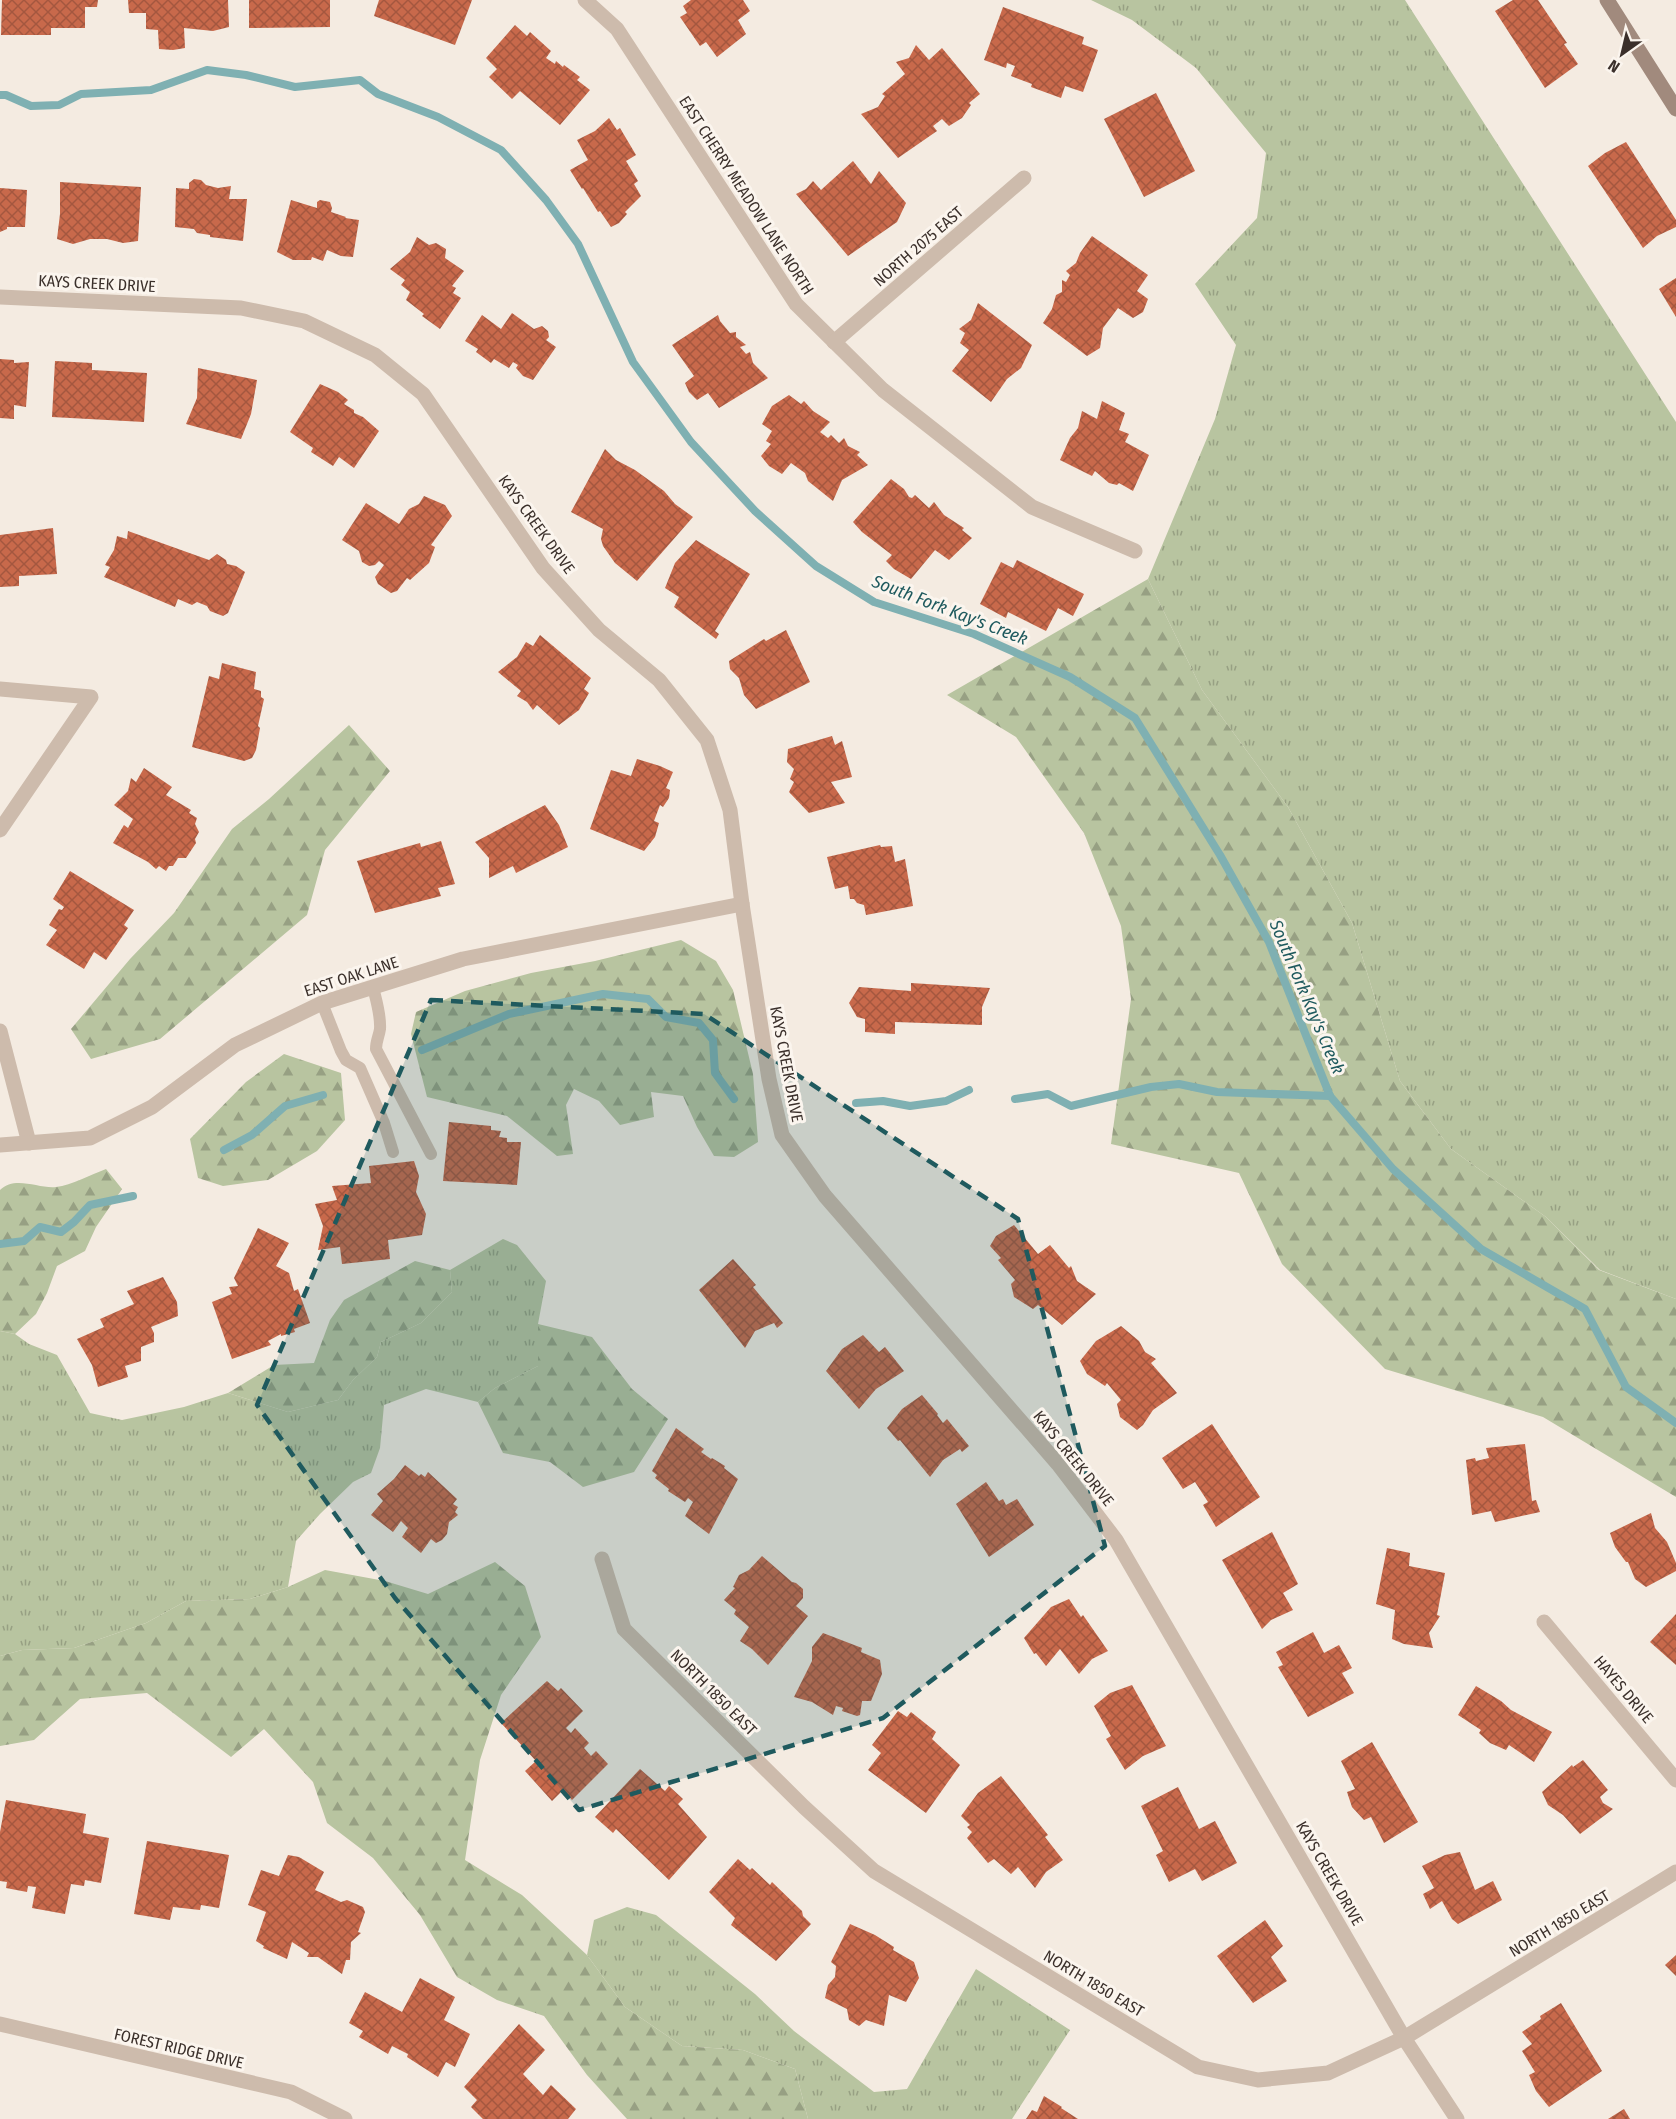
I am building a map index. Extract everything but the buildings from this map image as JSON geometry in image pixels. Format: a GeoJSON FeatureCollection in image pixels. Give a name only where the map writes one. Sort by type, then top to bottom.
{"type":"FeatureCollection","features":[{"type":"Feature","properties":{"kind":"street","name":"EAST CHERRY MEADOW LANE NORTH"},"geometry":{"type":"LineString","coordinates":[[585,0],[617,29],[796,304],[883,390],[1032,507],[1135,551]]}},
{"type":"Feature","properties":{"kind":"street"},"geometry":{"type":"LineString","coordinates":[[1607,0],[1676,110]]}},
{"type":"Feature","properties":{"kind":"street","name":"NORTH 2075 EAST"},"geometry":{"type":"LineString","coordinates":[[834,342],[1024,178]]}},
{"type":"Feature","properties":{"kind":"street","name":"KAYS CREEK DRIVE"},"geometry":{"type":"LineString","coordinates":[[0,297],[241,308],[304,321],[375,355],[423,394],[543,568],[599,630],[659,680],[707,740],[730,810],[769,1080],[782,1135],[825,1196],[1058,1464],[1116,1540],[1404,2038],[1457,2119]]}},
{"type":"Feature","properties":{"kind":"street"},"geometry":{"type":"LineString","coordinates":[[0,689],[92,697],[0,830]]}},
{"type":"Feature","properties":{"kind":"street","name":"EAST OAK LANE"},"geometry":{"type":"LineString","coordinates":[[0,1145],[90,1138],[152,1107],[235,1045],[310,1007],[463,959],[742,904]]}},
{"type":"Feature","properties":{"kind":"street"},"geometry":{"type":"LineString","coordinates":[[0,1031],[29,1143]]}},
{"type":"Feature","properties":{"kind":"street","name":"NORTH 1850 EAST"},"geometry":{"type":"LineString","coordinates":[[602,1560],[624,1629],[804,1807],[874,1871],[1198,2067],[1258,2080],[1328,2073],[1404,2038],[1676,1872]]}},
{"type":"Feature","properties":{"kind":"street","name":"HAYES DRIVE"},"geometry":{"type":"LineString","coordinates":[[1544,1622],[1676,1780]]}},
{"type":"Feature","properties":{"kind":"street","name":"FOREST RIDGE DRIVE"},"geometry":{"type":"LineString","coordinates":[[0,2024],[291,2092],[345,2119]]}},
{"type":"Feature","properties":{"kind":"lane"},"geometry":{"type":"LineString","coordinates":[[373,987],[380,1030],[376,1049],[430,1154]]}},
{"type":"Feature","properties":{"kind":"lane"},"geometry":{"type":"LineString","coordinates":[[322,1004],[346,1060],[360,1068],[384,1123],[393,1152]]}},
{"type":"Feature","properties":{"kind":"highlighted area"},"geometry":{"type":"Polygon","coordinates":[[[431,1000],[704,1014],[1018,1219],[1105,1546],[883,1718],[579,1810],[395,1598],[257,1405],[431,1000]]]}},
{"type":"Feature","properties":{"kind":"green space"},"geometry":{"type":"Polygon","coordinates":[[[1091,0],[1405,0],[1676,422],[1676,1299],[1600,1270],[1546,1217],[1451,1149],[1400,1081],[1352,923],[1288,807],[1202,690],[1148,579],[1215,419],[1236,345],[1195,284],[1257,218],[1266,153],[1196,68],[1132,20],[1091,0]]]}},
{"type":"Feature","properties":{"kind":"green space"},"geometry":{"type":"Polygon","coordinates":[[[1148,579],[1202,690],[1288,807],[1352,923],[1400,1081],[1451,1149],[1546,1217],[1599,1270],[1676,1299],[1676,1497],[1543,1417],[1385,1369],[1282,1264],[1239,1173],[1111,1144],[1131,999],[1121,926],[1084,833],[1016,737],[947,695],[1148,579]]]}},
{"type":"Feature","properties":{"kind":"green space"},"geometry":{"type":"Polygon","coordinates":[[[349,725],[390,771],[325,850],[307,915],[160,1039],[91,1059],[71,1029],[130,959],[174,913],[232,829],[269,799],[349,725]]]}},
{"type":"Feature","properties":{"kind":"green space"},"geometry":{"type":"Polygon","coordinates":[[[681,940],[716,961],[733,990],[753,1074],[758,1142],[734,1157],[714,1156],[683,1096],[651,1092],[654,1117],[620,1125],[599,1101],[574,1089],[566,1105],[573,1154],[557,1156],[507,1116],[427,1097],[411,1034],[416,1012],[465,991],[531,973],[595,961],[681,940]]]}},
{"type":"Feature","properties":{"kind":"green space"},"geometry":{"type":"Polygon","coordinates":[[[284,1054],[341,1073],[345,1120],[317,1151],[268,1180],[223,1186],[198,1178],[190,1139],[246,1082],[284,1054]]]}},
{"type":"Feature","properties":{"kind":"green space"},"geometry":{"type":"Polygon","coordinates":[[[106,1169],[122,1189],[96,1227],[85,1251],[57,1266],[36,1314],[15,1334],[0,1331],[0,1190],[13,1183],[62,1186],[106,1169]]]}},
{"type":"Feature","properties":{"kind":"green space"},"geometry":{"type":"Polygon","coordinates":[[[503,1239],[517,1245],[546,1281],[538,1324],[538,1366],[495,1388],[478,1402],[426,1389],[384,1405],[380,1448],[371,1473],[353,1482],[296,1541],[288,1587],[250,1599],[186,1601],[146,1623],[74,1648],[22,1650],[0,1656],[0,1331],[15,1334],[29,1344],[57,1355],[90,1413],[122,1420],[184,1407],[228,1393],[288,1412],[338,1400],[353,1380],[377,1357],[381,1342],[421,1323],[452,1292],[450,1270],[503,1239]]]}},
{"type":"Feature","properties":{"kind":"green space"},"geometry":{"type":"Polygon","coordinates":[[[415,1261],[450,1270],[452,1292],[421,1323],[381,1342],[377,1357],[353,1380],[338,1400],[288,1412],[228,1393],[274,1365],[314,1363],[330,1320],[344,1300],[415,1261]]]}},
{"type":"Feature","properties":{"kind":"green space"},"geometry":{"type":"Polygon","coordinates":[[[538,1324],[592,1337],[632,1389],[668,1419],[634,1472],[583,1487],[550,1462],[503,1453],[478,1402],[495,1388],[538,1366],[538,1324]]]}},
{"type":"Feature","properties":{"kind":"green space"},"geometry":{"type":"Polygon","coordinates":[[[495,1562],[525,1586],[541,1637],[501,1695],[480,1760],[465,1860],[522,1895],[587,1955],[625,2007],[682,2046],[743,2050],[795,2069],[808,2119],[627,2119],[587,2075],[544,2016],[497,2000],[457,1977],[420,1915],[373,1858],[327,1823],[313,1782],[264,1729],[231,1757],[147,1693],[80,1699],[34,1740],[0,1746],[0,1656],[22,1650],[74,1648],[146,1623],[186,1601],[250,1599],[288,1587],[325,1570],[385,1581],[428,1594],[495,1562]]]}},
{"type":"Feature","properties":{"kind":"green space"},"geometry":{"type":"Polygon","coordinates":[[[627,1907],[656,1915],[755,1994],[794,2031],[874,2092],[907,2089],[976,1969],[1070,2030],[1012,2119],[808,2119],[795,2069],[743,2050],[682,2046],[625,2007],[587,1955],[594,1920],[627,1907]]]}},
{"type":"Feature","properties":{"kind":"waterway","name":"South Fork Kay's Creek"},"geometry":{"type":"LineString","coordinates":[[0,95],[6,95],[31,106],[59,105],[81,94],[151,90],[207,70],[246,75],[295,87],[360,80],[378,94],[438,117],[501,150],[546,200],[578,244],[633,362],[691,442],[755,511],[816,566],[874,602],[974,634],[1070,677],[1135,718],[1220,855],[1269,942],[1330,1096],[1393,1169],[1481,1249],[1585,1309],[1626,1387],[1676,1423]]}},
{"type":"Feature","properties":{"kind":"waterway"},"geometry":{"type":"LineString","coordinates":[[422,1050],[509,1014],[603,994],[648,999],[666,1017],[699,1023],[713,1040],[715,1073],[734,1099]]}},
{"type":"Feature","properties":{"kind":"waterway"},"geometry":{"type":"LineString","coordinates":[[1015,1099],[1048,1094],[1071,1106],[1151,1087],[1179,1084],[1217,1092],[1330,1096]]}},
{"type":"Feature","properties":{"kind":"waterway"},"geometry":{"type":"LineString","coordinates":[[856,1103],[883,1101],[910,1106],[946,1101],[969,1090]]}},
{"type":"Feature","properties":{"kind":"waterway"},"geometry":{"type":"LineString","coordinates":[[224,1150],[252,1135],[285,1106],[323,1095]]}},
{"type":"Feature","properties":{"kind":"waterway"},"geometry":{"type":"LineString","coordinates":[[0,1244],[24,1241],[40,1227],[61,1232],[90,1205],[133,1196]]}}]}
